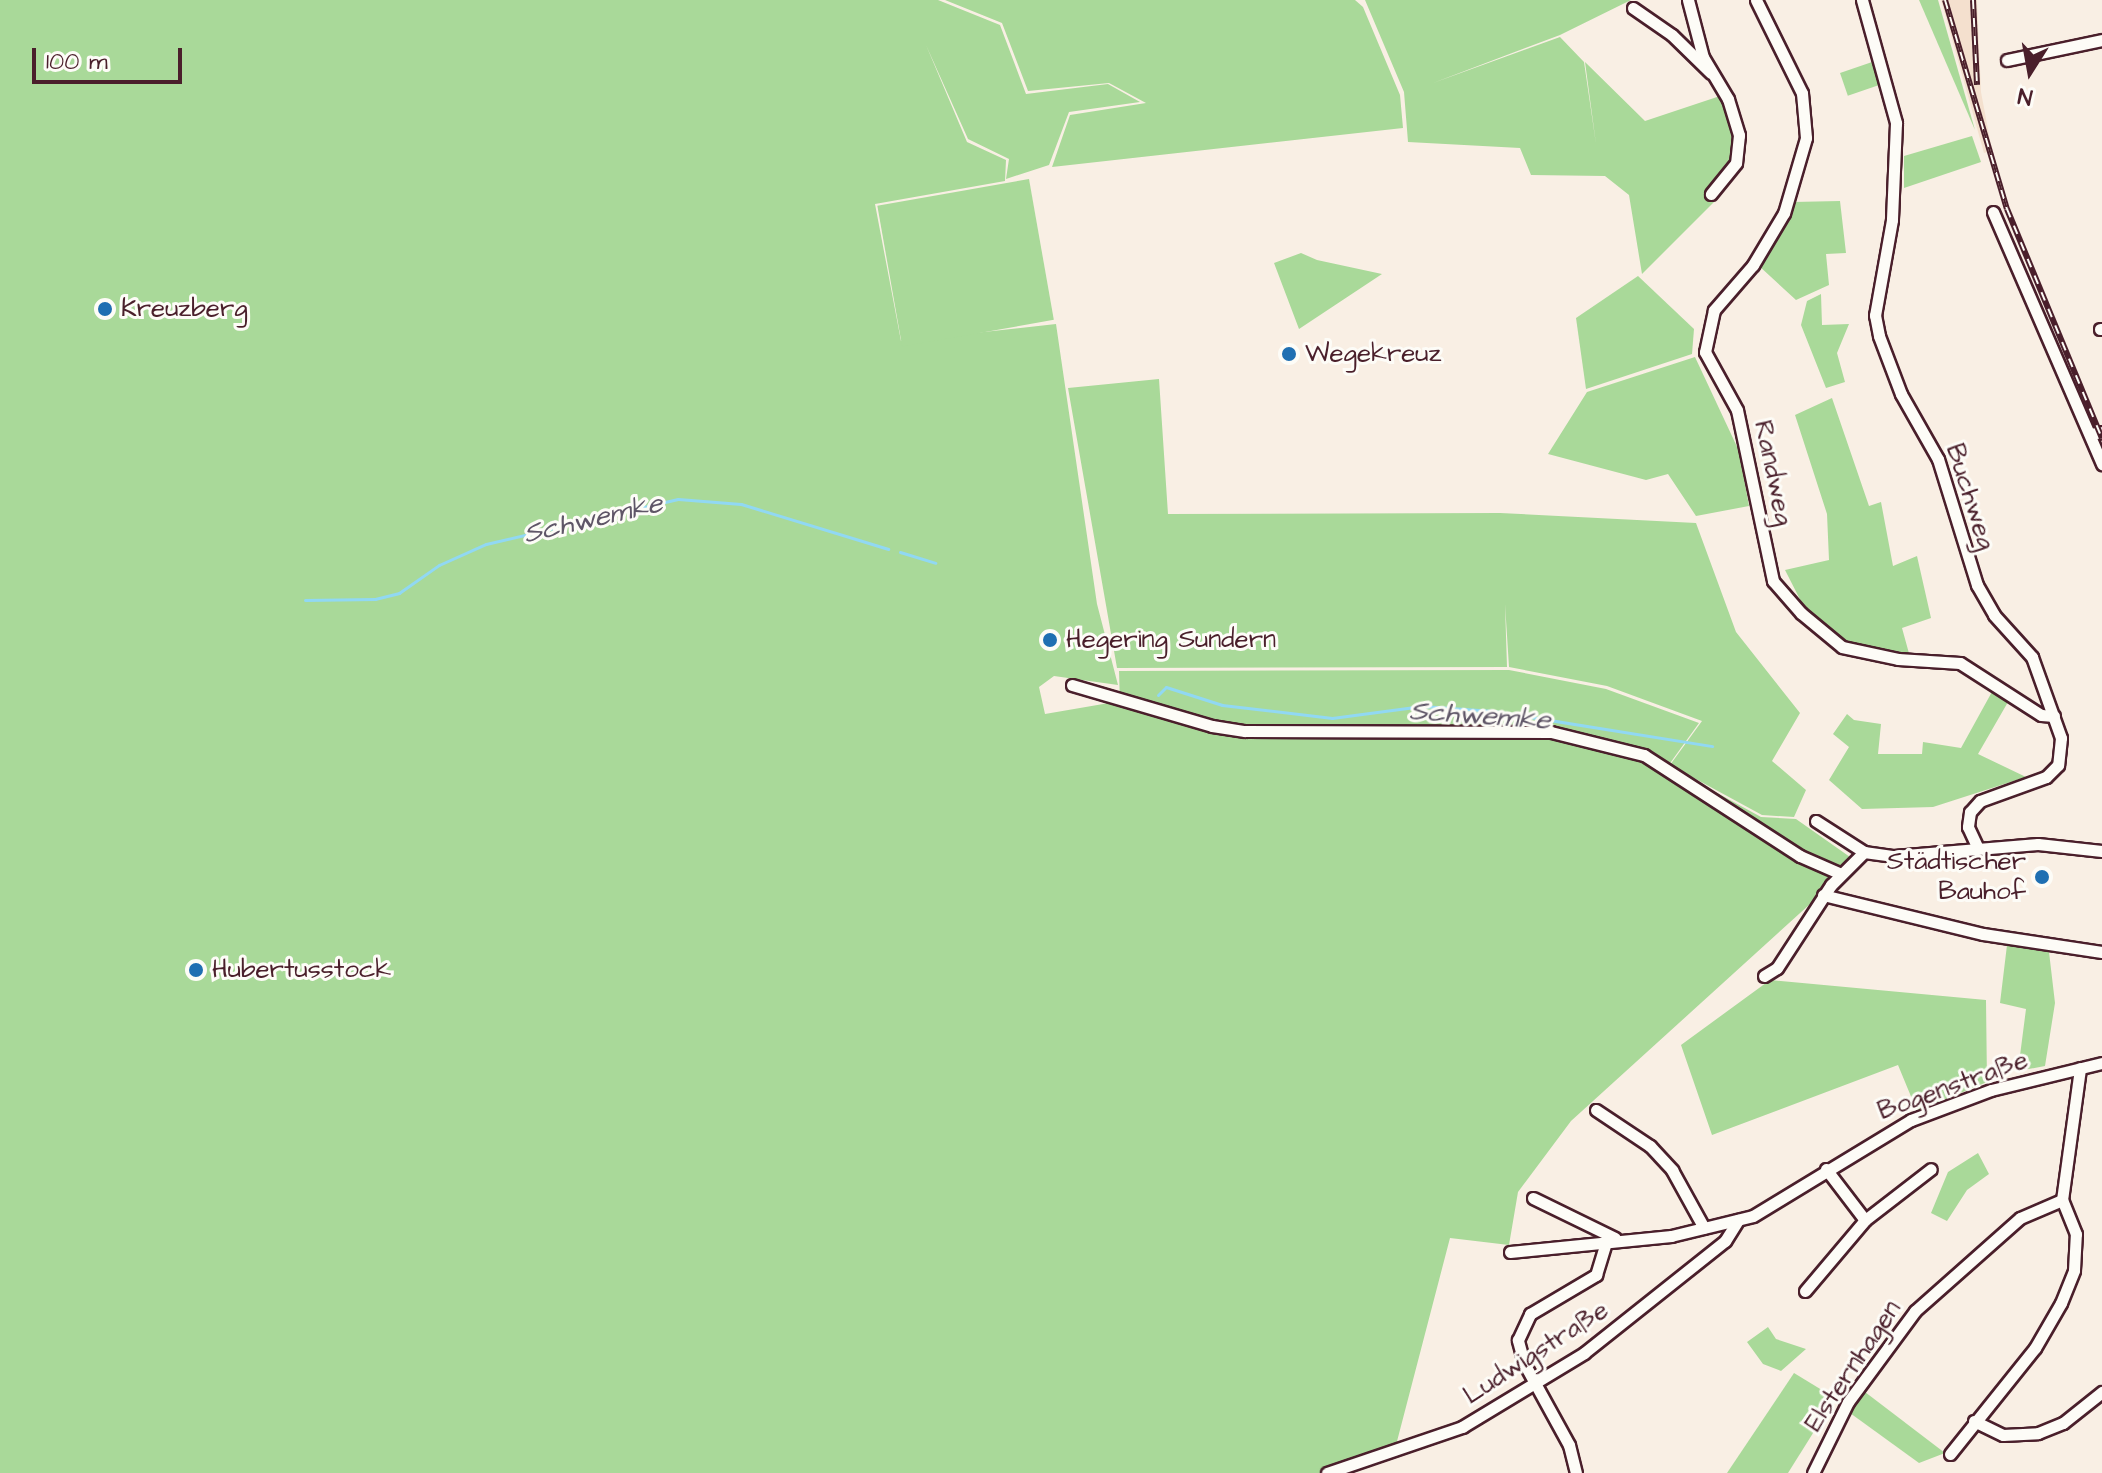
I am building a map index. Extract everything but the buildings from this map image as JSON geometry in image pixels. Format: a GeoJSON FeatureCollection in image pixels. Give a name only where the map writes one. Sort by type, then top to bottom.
{"type":"FeatureCollection","features":[{"type":"Feature","properties":{"kind":"street"},"geometry":{"type":"LineString","coordinates":[[1688,0],[1689,16],[1712,74],[1734,111],[1740,143],[1731,171],[1711,194]]}},
{"type":"Feature","properties":{"kind":"street","name":"Randweg"},"geometry":{"type":"LineString","coordinates":[[1756,0],[1802,93],[1806,138],[1784,213],[1753,265],[1714,310],[1705,352],[1737,410],[1771,576],[1790,603],[1842,647],[1968,665],[2041,715],[2054,716]]}},
{"type":"Feature","properties":{"kind":"street","name":"Buchweg"},"geometry":{"type":"LineString","coordinates":[[1862,0],[1896,123],[1892,220],[1875,315],[1879,336],[1901,394],[1938,459],[1980,592],[2028,649],[2062,744],[2058,765],[2046,777],[1976,804],[1968,827],[1978,848]]}},
{"type":"Feature","properties":{"kind":"street"},"geometry":{"type":"LineString","coordinates":[[1633,8],[1672,35],[1712,74]]}},
{"type":"Feature","properties":{"kind":"street"},"geometry":{"type":"LineString","coordinates":[[2007,60],[2102,40]]}},
{"type":"Feature","properties":{"kind":"street"},"geometry":{"type":"LineString","coordinates":[[1993,212],[2096,433],[2102,464]]}},
{"type":"Feature","properties":{"kind":"street"},"geometry":{"type":"LineString","coordinates":[[1072,685],[1212,726],[1245,731],[1487,728],[1551,732],[1613,747],[1644,755],[1800,856],[1841,874]]}},
{"type":"Feature","properties":{"kind":"street"},"geometry":{"type":"LineString","coordinates":[[1816,821],[1864,852],[1928,857],[1978,848],[2038,844],[2102,851]]}},
{"type":"Feature","properties":{"kind":"street"},"geometry":{"type":"LineString","coordinates":[[1764,976],[1777,968],[1823,895],[1864,852]]}},
{"type":"Feature","properties":{"kind":"street"},"geometry":{"type":"LineString","coordinates":[[1823,895],[1983,934],[2102,952]]}},
{"type":"Feature","properties":{"kind":"street","name":"Bogenstraße"},"geometry":{"type":"LineString","coordinates":[[1510,1252],[1704,1228],[1753,1216],[1911,1120],[1991,1090],[2102,1063]]}},
{"type":"Feature","properties":{"kind":"street"},"geometry":{"type":"LineString","coordinates":[[1950,1454],[2035,1348],[2074,1270],[2076,1234],[2062,1200],[2080,1068]]}},
{"type":"Feature","properties":{"kind":"street"},"geometry":{"type":"LineString","coordinates":[[1596,1110],[1650,1146],[1672,1170],[1704,1228]]}},
{"type":"Feature","properties":{"kind":"street"},"geometry":{"type":"LineString","coordinates":[[1826,1169],[1865,1220]]}},
{"type":"Feature","properties":{"kind":"street"},"geometry":{"type":"LineString","coordinates":[[1805,1291],[1865,1220],[1931,1169]]}},
{"type":"Feature","properties":{"kind":"street"},"geometry":{"type":"LineString","coordinates":[[1533,1198],[1612,1239],[1596,1275],[1535,1310],[1521,1326],[1518,1348],[1569,1445],[1576,1473]]}},
{"type":"Feature","properties":{"kind":"street","name":"Elsternhagen"},"geometry":{"type":"LineString","coordinates":[[1813,1473],[1848,1402],[1915,1311],[2020,1218],[2062,1200]]}},
{"type":"Feature","properties":{"kind":"street","name":"Ludwigstraße"},"geometry":{"type":"LineString","coordinates":[[1327,1473],[1462,1427],[1635,1313],[1725,1241],[1738,1220]]}},
{"type":"Feature","properties":{"kind":"street"},"geometry":{"type":"LineString","coordinates":[[1974,1421],[2003,1435],[2038,1433],[2063,1423],[2102,1392]]}},
{"type":"Feature","properties":{"kind":"shaded area"},"geometry":{"type":"Polygon","coordinates":[[[1941,0],[1977,0],[1981,92],[1992,151],[1984,153],[1941,0]]]}},
{"type":"Feature","properties":{"kind":"green space"},"geometry":{"type":"Polygon","coordinates":[[[0,0],[938,0],[1000,25],[1026,94],[1108,84],[1140,102],[1069,112],[1049,165],[1006,179],[1009,159],[968,139],[926,45],[967,142],[1006,160],[1005,181],[875,204],[901,341],[1056,324],[1097,604],[1118,685],[1054,676],[1039,687],[1045,714],[1109,703],[1120,705],[1119,671],[1509,670],[1606,689],[1699,723],[1668,766],[1761,817],[1796,819],[1850,857],[1831,885],[1571,1121],[1518,1192],[1509,1245],[1450,1238],[1395,1449],[1322,1473],[0,1473],[0,0]]]}},
{"type":"Feature","properties":{"kind":"green space"},"geometry":{"type":"Polygon","coordinates":[[[945,0],[1355,0],[1363,7],[1400,95],[1403,128],[1052,167],[1070,115],[1146,103],[1109,83],[1028,91],[1002,23],[945,0]]]}},
{"type":"Feature","properties":{"kind":"green space"},"geometry":{"type":"Polygon","coordinates":[[[1365,0],[1631,0],[1560,35],[1433,83],[1560,37],[1584,62],[1596,144],[1585,62],[1645,121],[1723,95],[1737,128],[1736,151],[1722,194],[1642,274],[1629,195],[1605,176],[1531,175],[1520,148],[1408,142],[1404,92],[1365,0]]]}},
{"type":"Feature","properties":{"kind":"green space"},"geometry":{"type":"Polygon","coordinates":[[[1919,0],[1938,0],[1975,130],[1919,0]]]}},
{"type":"Feature","properties":{"kind":"green space"},"geometry":{"type":"Polygon","coordinates":[[[1875,61],[1883,84],[1848,96],[1840,73],[1875,61]]]}},
{"type":"Feature","properties":{"kind":"green space"},"geometry":{"type":"Polygon","coordinates":[[[1972,136],[1981,162],[1904,188],[1904,156],[1972,136]]]}},
{"type":"Feature","properties":{"kind":"green space"},"geometry":{"type":"Polygon","coordinates":[[[1029,179],[1054,320],[902,347],[877,206],[1029,179]]]}},
{"type":"Feature","properties":{"kind":"green space"},"geometry":{"type":"Polygon","coordinates":[[[1840,201],[1846,253],[1826,254],[1829,285],[1796,300],[1758,265],[1793,202],[1840,201]]]}},
{"type":"Feature","properties":{"kind":"green space"},"geometry":{"type":"Polygon","coordinates":[[[1301,253],[1317,260],[1382,274],[1299,329],[1274,263],[1301,253]]]}},
{"type":"Feature","properties":{"kind":"green space"},"geometry":{"type":"Polygon","coordinates":[[[1638,276],[1694,329],[1692,354],[1586,389],[1576,318],[1638,276]]]}},
{"type":"Feature","properties":{"kind":"green space"},"geometry":{"type":"Polygon","coordinates":[[[1821,294],[1822,325],[1849,324],[1837,353],[1845,382],[1826,388],[1801,325],[1807,301],[1821,294]]]}},
{"type":"Feature","properties":{"kind":"green space"},"geometry":{"type":"Polygon","coordinates":[[[1695,357],[1739,451],[1749,506],[1696,516],[1668,474],[1646,480],[1548,454],[1587,392],[1695,357]]]}},
{"type":"Feature","properties":{"kind":"green space"},"geometry":{"type":"Polygon","coordinates":[[[1159,379],[1168,514],[1500,513],[1696,523],[1736,632],[1800,713],[1772,761],[1806,790],[1794,817],[1762,815],[1670,765],[1702,721],[1607,686],[1509,667],[1505,604],[1507,667],[1117,668],[1068,388],[1159,379]]]}},
{"type":"Feature","properties":{"kind":"green space"},"geometry":{"type":"Polygon","coordinates":[[[1832,398],[1869,506],[1881,502],[1893,566],[1917,556],[1931,618],[1902,628],[1910,657],[1850,645],[1811,621],[1785,570],[1829,560],[1827,514],[1795,415],[1832,398]]]}},
{"type":"Feature","properties":{"kind":"green space"},"geometry":{"type":"Polygon","coordinates":[[[1993,690],[2008,702],[1978,754],[2026,777],[1933,807],[1862,809],[1829,780],[1849,747],[1833,734],[1847,714],[1854,720],[1881,724],[1878,754],[1922,754],[1923,742],[1961,748],[1993,690]]]}},
{"type":"Feature","properties":{"kind":"green space"},"geometry":{"type":"Polygon","coordinates":[[[2007,945],[2049,952],[2055,1003],[2045,1066],[2018,1071],[2026,1009],[2000,1003],[2007,945]]]}},
{"type":"Feature","properties":{"kind":"green space"},"geometry":{"type":"Polygon","coordinates":[[[1770,980],[1986,1000],[1987,1082],[1917,1111],[1898,1065],[1712,1135],[1681,1045],[1770,980]]]}},
{"type":"Feature","properties":{"kind":"green space"},"geometry":{"type":"Polygon","coordinates":[[[1978,1153],[1989,1174],[1967,1190],[1947,1221],[1931,1213],[1948,1172],[1978,1153]]]}},
{"type":"Feature","properties":{"kind":"green space"},"geometry":{"type":"Polygon","coordinates":[[[1768,1327],[1776,1339],[1806,1349],[1781,1371],[1763,1364],[1747,1342],[1768,1327]]]}},
{"type":"Feature","properties":{"kind":"green space"},"geometry":{"type":"Polygon","coordinates":[[[1794,1373],[1835,1398],[1788,1473],[1727,1473],[1794,1373]]]}},
{"type":"Feature","properties":{"kind":"green space"},"geometry":{"type":"Polygon","coordinates":[[[1865,1392],[1945,1453],[1919,1463],[1850,1413],[1865,1392]]]}},
{"type":"Feature","properties":{"kind":"waterway","name":"Schwemke"},"geometry":{"type":"LineString","coordinates":[[305,600],[375,599],[399,593],[439,565],[486,544],[678,499],[741,504],[888,549]]}},
{"type":"Feature","properties":{"kind":"waterway","name":"Schwemke"},"geometry":{"type":"LineString","coordinates":[[900,552],[935,563]]}},
{"type":"Feature","properties":{"kind":"waterway","name":"Schwemke"},"geometry":{"type":"LineString","coordinates":[[1158,695],[1166,687],[1222,705],[1332,718],[1422,706],[1493,711],[1712,746]]}},
{"type":"Feature","properties":{"kind":"railway"},"geometry":{"type":"LineString","coordinates":[[1945,0],[2007,209],[2102,438]]}},
{"type":"Feature","properties":{"kind":"railway"},"geometry":{"type":"LineString","coordinates":[[1973,0],[1977,85]]}},
{"type":"Feature","properties":{"kind":"place","name":"Kreuzberg"},"geometry":{"type":"Point","coordinates":[105,309]}},
{"type":"Feature","properties":{"kind":"place","name":"Wegekreuz"},"geometry":{"type":"Point","coordinates":[1289,354]}},
{"type":"Feature","properties":{"kind":"place","name":"Hegering Sundern"},"geometry":{"type":"Point","coordinates":[1050,640]}},
{"type":"Feature","properties":{"kind":"place","name":"Städtischer Bauhof"},"geometry":{"type":"Point","coordinates":[2042,877]}},
{"type":"Feature","properties":{"kind":"place","name":"Hubertusstock"},"geometry":{"type":"Point","coordinates":[196,970]}}]}
